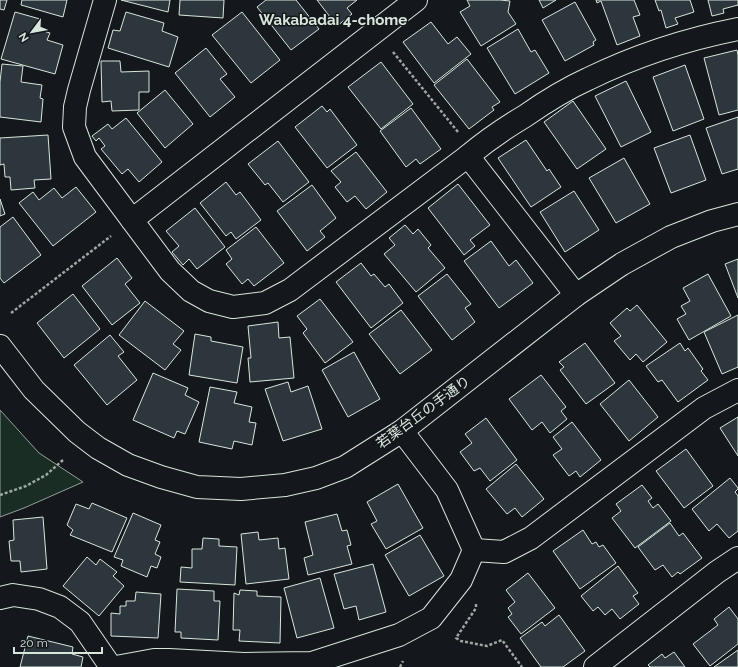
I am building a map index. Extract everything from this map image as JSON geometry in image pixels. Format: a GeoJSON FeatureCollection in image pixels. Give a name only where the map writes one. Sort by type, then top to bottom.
{"type":"FeatureCollection","features":[{"type":"Feature","properties":{"kind":"street"},"geometry":{"type":"LineString","coordinates":[[105,0],[75,107],[74,127],[85,157],[170,271],[191,291],[209,301],[233,306],[264,303],[290,290],[493,136],[550,99],[619,64],[665,48],[710,35],[738,29]]}},
{"type":"Feature","properties":{"kind":"street"},"geometry":{"type":"LineString","coordinates":[[132,220],[416,0]]}},
{"type":"Feature","properties":{"kind":"street"},"geometry":{"type":"LineString","coordinates":[[471,154],[576,295]]}},
{"type":"Feature","properties":{"kind":"street","name":"若葉台丘の手通り"},"geometry":{"type":"LineString","coordinates":[[0,346],[34,390],[77,432],[98,448],[128,465],[161,477],[197,486],[241,489],[285,485],[316,478],[345,467],[402,431],[576,295],[622,264],[671,237],[712,221],[738,214]]}},
{"type":"Feature","properties":{"kind":"street"},"geometry":{"type":"LineString","coordinates":[[474,550],[504,552],[531,538],[704,408],[738,390]]}},
{"type":"Feature","properties":{"kind":"street"},"geometry":{"type":"LineString","coordinates":[[116,667],[154,660],[311,665],[399,635],[431,618],[461,580],[474,550],[447,490],[402,431]]}},
{"type":"Feature","properties":{"kind":"street"},"geometry":{"type":"LineString","coordinates":[[595,667],[717,572],[738,558]]}},
{"type":"Feature","properties":{"kind":"street"},"geometry":{"type":"LineString","coordinates":[[0,598],[13,595],[39,599],[60,607],[80,622],[111,667]]}},
{"type":"Feature","properties":{"kind":"path"},"geometry":{"type":"LineString","coordinates":[[376,31],[471,154]]}},
{"type":"Feature","properties":{"kind":"path"},"geometry":{"type":"LineString","coordinates":[[11,313],[132,220]]}},
{"type":"Feature","properties":{"kind":"path"},"geometry":{"type":"LineString","coordinates":[[0,495],[26,486],[46,475],[63,460]]}},
{"type":"Feature","properties":{"kind":"path"},"geometry":{"type":"LineString","coordinates":[[476,608],[456,638],[461,641],[487,646],[502,640],[522,667]]}},
{"type":"Feature","properties":{"kind":"green space"},"geometry":{"type":"Polygon","coordinates":[[[0,410],[39,453],[83,482],[0,517],[0,410]]]}},
{"type":"Feature","properties":{"kind":"building"},"geometry":{"type":"Polygon","coordinates":[[[0,0],[7,0],[4,10],[0,9],[0,0]]]}},
{"type":"Feature","properties":{"kind":"building"},"geometry":{"type":"Polygon","coordinates":[[[22,0],[67,0],[63,17],[21,5],[22,0]]]}},
{"type":"Feature","properties":{"kind":"building"},"geometry":{"type":"Polygon","coordinates":[[[121,0],[170,0],[168,12],[121,0]]]}},
{"type":"Feature","properties":{"kind":"building"},"geometry":{"type":"Polygon","coordinates":[[[180,0],[224,0],[223,18],[179,15],[180,0]]]}},
{"type":"Feature","properties":{"kind":"building"},"geometry":{"type":"Polygon","coordinates":[[[266,0],[296,0],[319,29],[291,50],[257,7],[266,0]]]}},
{"type":"Feature","properties":{"kind":"building"},"geometry":{"type":"Polygon","coordinates":[[[317,0],[357,0],[347,8],[352,14],[337,26],[317,0]]]}},
{"type":"Feature","properties":{"kind":"building"},"geometry":{"type":"Polygon","coordinates":[[[467,0],[510,1],[508,12],[516,24],[481,46],[460,12],[470,6],[467,0]]]}},
{"type":"Feature","properties":{"kind":"building"},"geometry":{"type":"Polygon","coordinates":[[[539,0],[556,0],[543,8],[539,0]]]}},
{"type":"Feature","properties":{"kind":"building"},"geometry":{"type":"Polygon","coordinates":[[[596,0],[634,0],[640,15],[633,17],[640,36],[617,45],[601,1],[597,3],[596,0]]]}},
{"type":"Feature","properties":{"kind":"building"},"geometry":{"type":"Polygon","coordinates":[[[655,0],[690,0],[694,12],[675,18],[678,24],[666,28],[661,10],[659,11],[655,0]]]}},
{"type":"Feature","properties":{"kind":"building"},"geometry":{"type":"Polygon","coordinates":[[[708,0],[738,0],[738,5],[723,9],[724,13],[712,16],[708,0]]]}},
{"type":"Feature","properties":{"kind":"building"},"geometry":{"type":"Polygon","coordinates":[[[575,2],[596,40],[593,42],[594,45],[565,61],[542,20],[575,2]]]}},
{"type":"Feature","properties":{"kind":"building"},"geometry":{"type":"Polygon","coordinates":[[[15,12],[40,19],[37,29],[50,33],[47,40],[63,45],[55,74],[1,59],[15,12]]]}},
{"type":"Feature","properties":{"kind":"building"},"geometry":{"type":"Polygon","coordinates":[[[126,12],[164,23],[162,31],[178,37],[169,67],[108,48],[113,30],[120,31],[126,12]]]}},
{"type":"Feature","properties":{"kind":"building"},"geometry":{"type":"Polygon","coordinates":[[[242,12],[280,60],[251,83],[212,35],[242,12]]]}},
{"type":"Feature","properties":{"kind":"building"},"geometry":{"type":"Polygon","coordinates":[[[431,22],[448,44],[457,37],[471,54],[434,83],[403,42],[431,22]]]}},
{"type":"Feature","properties":{"kind":"building"},"geometry":{"type":"Polygon","coordinates":[[[518,29],[531,52],[535,50],[549,73],[515,94],[487,48],[518,29]]]}},
{"type":"Feature","properties":{"kind":"building"},"geometry":{"type":"Polygon","coordinates":[[[206,48],[227,74],[220,79],[235,97],[210,117],[175,73],[206,48]]]}},
{"type":"Feature","properties":{"kind":"building"},"geometry":{"type":"Polygon","coordinates":[[[737,50],[738,110],[719,115],[704,58],[737,50]]]}},
{"type":"Feature","properties":{"kind":"building"},"geometry":{"type":"Polygon","coordinates":[[[467,59],[500,102],[492,107],[494,110],[469,129],[434,85],[467,59]]]}},
{"type":"Feature","properties":{"kind":"building"},"geometry":{"type":"Polygon","coordinates":[[[101,61],[120,61],[121,72],[149,71],[149,92],[139,92],[139,110],[112,111],[111,101],[102,102],[101,61]]]}},
{"type":"Feature","properties":{"kind":"building"},"geometry":{"type":"Polygon","coordinates":[[[381,62],[413,104],[381,129],[348,87],[381,62]]]}},
{"type":"Feature","properties":{"kind":"building"},"geometry":{"type":"Polygon","coordinates":[[[2,64],[23,66],[21,82],[42,85],[40,98],[43,99],[41,122],[0,117],[0,82],[2,64]]]}},
{"type":"Feature","properties":{"kind":"building"},"geometry":{"type":"Polygon","coordinates":[[[685,65],[704,119],[673,131],[653,77],[685,65]]]}},
{"type":"Feature","properties":{"kind":"building"},"geometry":{"type":"Polygon","coordinates":[[[626,81],[651,132],[621,147],[595,96],[626,81]]]}},
{"type":"Feature","properties":{"kind":"building"},"geometry":{"type":"Polygon","coordinates":[[[165,90],[193,124],[165,148],[137,113],[165,90]]]}},
{"type":"Feature","properties":{"kind":"building"},"geometry":{"type":"Polygon","coordinates":[[[573,101],[606,149],[577,169],[544,122],[573,101]]]}},
{"type":"Feature","properties":{"kind":"building"},"geometry":{"type":"Polygon","coordinates":[[[322,106],[327,112],[330,109],[357,145],[327,168],[295,127],[322,106]]]}},
{"type":"Feature","properties":{"kind":"building"},"geometry":{"type":"Polygon","coordinates":[[[411,108],[441,149],[420,164],[416,159],[406,167],[380,131],[411,108]]]}},
{"type":"Feature","properties":{"kind":"building"},"geometry":{"type":"Polygon","coordinates":[[[738,117],[738,169],[722,174],[706,128],[738,117]]]}},
{"type":"Feature","properties":{"kind":"building"},"geometry":{"type":"Polygon","coordinates":[[[126,118],[162,162],[139,182],[128,169],[122,174],[101,149],[105,146],[99,138],[96,141],[92,136],[108,124],[112,129],[126,118]]]}},
{"type":"Feature","properties":{"kind":"building"},"geometry":{"type":"Polygon","coordinates":[[[48,135],[51,179],[34,180],[35,188],[11,190],[10,177],[5,177],[4,164],[0,165],[0,138],[48,135]]]}},
{"type":"Feature","properties":{"kind":"building"},"geometry":{"type":"Polygon","coordinates":[[[690,135],[706,180],[671,193],[654,148],[690,135]]]}},
{"type":"Feature","properties":{"kind":"building"},"geometry":{"type":"Polygon","coordinates":[[[526,140],[547,171],[549,169],[561,187],[531,207],[498,158],[526,140]]]}},
{"type":"Feature","properties":{"kind":"building"},"geometry":{"type":"Polygon","coordinates":[[[278,141],[309,182],[283,202],[268,183],[265,185],[248,164],[278,141]]]}},
{"type":"Feature","properties":{"kind":"building"},"geometry":{"type":"Polygon","coordinates":[[[356,152],[387,192],[366,209],[355,196],[347,202],[335,187],[341,182],[331,171],[356,152]]]}},
{"type":"Feature","properties":{"kind":"building"},"geometry":{"type":"Polygon","coordinates":[[[624,158],[650,204],[616,223],[589,178],[624,158]]]}},
{"type":"Feature","properties":{"kind":"building"},"geometry":{"type":"Polygon","coordinates":[[[226,182],[236,195],[240,192],[261,220],[236,239],[231,232],[226,236],[200,203],[226,182]]]}},
{"type":"Feature","properties":{"kind":"building"},"geometry":{"type":"Polygon","coordinates":[[[458,184],[490,225],[470,240],[475,246],[464,255],[428,208],[458,184]]]}},
{"type":"Feature","properties":{"kind":"building"},"geometry":{"type":"Polygon","coordinates":[[[312,185],[336,218],[320,231],[325,237],[307,251],[277,211],[312,185]]]}},
{"type":"Feature","properties":{"kind":"building"},"geometry":{"type":"Polygon","coordinates":[[[76,187],[96,212],[53,246],[19,203],[33,192],[39,200],[54,188],[62,198],[76,187]]]}},
{"type":"Feature","properties":{"kind":"building"},"geometry":{"type":"Polygon","coordinates":[[[574,191],[599,230],[565,252],[540,212],[574,191]]]}},
{"type":"Feature","properties":{"kind":"building"},"geometry":{"type":"Polygon","coordinates":[[[0,199],[5,214],[0,216],[0,199]]]}},
{"type":"Feature","properties":{"kind":"building"},"geometry":{"type":"Polygon","coordinates":[[[195,208],[225,247],[197,269],[189,259],[183,265],[172,252],[179,246],[166,231],[195,208]]]}},
{"type":"Feature","properties":{"kind":"building"},"geometry":{"type":"Polygon","coordinates":[[[13,217],[41,255],[4,283],[0,278],[0,227],[13,217]]]}},
{"type":"Feature","properties":{"kind":"building"},"geometry":{"type":"Polygon","coordinates":[[[405,225],[413,234],[418,229],[431,245],[428,248],[445,268],[416,292],[384,254],[395,245],[389,238],[405,225]]]}},
{"type":"Feature","properties":{"kind":"building"},"geometry":{"type":"Polygon","coordinates":[[[256,227],[284,263],[254,286],[248,279],[242,284],[226,264],[232,259],[226,250],[256,227]]]}},
{"type":"Feature","properties":{"kind":"building"},"geometry":{"type":"Polygon","coordinates":[[[491,241],[509,266],[516,260],[533,283],[499,308],[464,261],[491,241]]]}},
{"type":"Feature","properties":{"kind":"building"},"geometry":{"type":"Polygon","coordinates":[[[117,258],[132,278],[125,284],[140,303],[112,325],[82,286],[117,258]]]}},
{"type":"Feature","properties":{"kind":"building"},"geometry":{"type":"Polygon","coordinates":[[[738,259],[738,298],[725,264],[738,259]]]}},
{"type":"Feature","properties":{"kind":"building"},"geometry":{"type":"Polygon","coordinates":[[[361,263],[371,276],[374,274],[385,287],[389,284],[403,303],[371,328],[336,282],[361,263]]]}},
{"type":"Feature","properties":{"kind":"building"},"geometry":{"type":"Polygon","coordinates":[[[447,274],[471,304],[465,308],[475,322],[452,340],[418,296],[447,274]]]}},
{"type":"Feature","properties":{"kind":"building"},"geometry":{"type":"Polygon","coordinates":[[[708,274],[731,316],[689,340],[677,319],[686,314],[681,306],[690,301],[683,288],[708,274]]]}},
{"type":"Feature","properties":{"kind":"building"},"geometry":{"type":"Polygon","coordinates":[[[73,294],[100,329],[64,358],[37,323],[73,294]]]}},
{"type":"Feature","properties":{"kind":"building"},"geometry":{"type":"Polygon","coordinates":[[[320,299],[353,342],[325,363],[303,333],[307,329],[297,316],[320,299]]]}},
{"type":"Feature","properties":{"kind":"building"},"geometry":{"type":"Polygon","coordinates":[[[145,301],[184,331],[173,344],[181,350],[165,370],[119,335],[145,301]]]}},
{"type":"Feature","properties":{"kind":"building"},"geometry":{"type":"Polygon","coordinates":[[[637,305],[667,342],[643,362],[636,354],[630,360],[614,341],[621,336],[610,323],[627,308],[630,311],[637,305]]]}},
{"type":"Feature","properties":{"kind":"building"},"geometry":{"type":"Polygon","coordinates":[[[401,310],[432,350],[400,374],[369,334],[401,310]]]}},
{"type":"Feature","properties":{"kind":"building"},"geometry":{"type":"Polygon","coordinates":[[[738,315],[738,367],[722,374],[704,332],[738,315]]]}},
{"type":"Feature","properties":{"kind":"building"},"geometry":{"type":"Polygon","coordinates":[[[278,322],[279,338],[290,337],[294,378],[250,382],[248,358],[251,358],[248,326],[278,322]]]}},
{"type":"Feature","properties":{"kind":"building"},"geometry":{"type":"Polygon","coordinates":[[[195,334],[211,337],[211,341],[243,347],[237,383],[189,375],[195,334]]]}},
{"type":"Feature","properties":{"kind":"building"},"geometry":{"type":"Polygon","coordinates":[[[110,335],[124,352],[118,356],[137,380],[107,405],[74,365],[110,335]]]}},
{"type":"Feature","properties":{"kind":"building"},"geometry":{"type":"Polygon","coordinates":[[[585,343],[615,383],[586,404],[560,370],[564,367],[559,362],[585,343]]]}},
{"type":"Feature","properties":{"kind":"building"},"geometry":{"type":"Polygon","coordinates":[[[680,343],[685,351],[688,348],[703,369],[701,371],[708,380],[678,402],[662,380],[658,382],[646,366],[680,343]]]}},
{"type":"Feature","properties":{"kind":"building"},"geometry":{"type":"Polygon","coordinates":[[[354,352],[380,399],[348,417],[322,370],[354,352]]]}},
{"type":"Feature","properties":{"kind":"building"},"geometry":{"type":"Polygon","coordinates":[[[153,373],[188,388],[185,395],[199,402],[185,434],[177,431],[174,438],[133,420],[153,373]]]}},
{"type":"Feature","properties":{"kind":"building"},"geometry":{"type":"Polygon","coordinates":[[[541,375],[566,407],[561,411],[567,419],[550,433],[542,422],[532,430],[509,399],[541,375]]]}},
{"type":"Feature","properties":{"kind":"building"},"geometry":{"type":"Polygon","coordinates":[[[629,380],[658,417],[629,441],[600,404],[629,380]]]}},
{"type":"Feature","properties":{"kind":"building"},"geometry":{"type":"Polygon","coordinates":[[[288,382],[291,392],[308,386],[322,429],[283,441],[265,389],[288,382]]]}},
{"type":"Feature","properties":{"kind":"building"},"geometry":{"type":"Polygon","coordinates":[[[210,387],[237,392],[234,403],[252,407],[249,422],[256,423],[252,445],[234,441],[232,449],[199,442],[210,387]]]}},
{"type":"Feature","properties":{"kind":"building"},"geometry":{"type":"Polygon","coordinates":[[[738,417],[738,456],[720,428],[738,417]]]}},
{"type":"Feature","properties":{"kind":"building"},"geometry":{"type":"Polygon","coordinates":[[[486,418],[517,460],[490,481],[480,468],[474,471],[460,452],[472,443],[465,434],[486,418]]]}},
{"type":"Feature","properties":{"kind":"building"},"geometry":{"type":"Polygon","coordinates":[[[572,422],[601,460],[580,477],[576,471],[569,476],[553,455],[562,449],[553,437],[572,422]]]}},
{"type":"Feature","properties":{"kind":"building"},"geometry":{"type":"Polygon","coordinates":[[[686,449],[713,486],[684,508],[656,471],[686,449]]]}},
{"type":"Feature","properties":{"kind":"building"},"geometry":{"type":"Polygon","coordinates":[[[516,464],[544,499],[522,517],[515,508],[507,514],[486,489],[516,464]]]}},
{"type":"Feature","properties":{"kind":"building"},"geometry":{"type":"Polygon","coordinates":[[[730,478],[738,488],[735,492],[738,496],[738,531],[729,538],[717,524],[709,531],[692,509],[730,478]]]}},
{"type":"Feature","properties":{"kind":"building"},"geometry":{"type":"Polygon","coordinates":[[[398,484],[423,528],[386,549],[371,524],[377,521],[367,502],[398,484]]]}},
{"type":"Feature","properties":{"kind":"building"},"geometry":{"type":"Polygon","coordinates":[[[642,485],[652,498],[648,501],[653,508],[658,504],[671,521],[635,548],[612,518],[621,511],[616,504],[642,485]]]}},
{"type":"Feature","properties":{"kind":"building"},"geometry":{"type":"Polygon","coordinates":[[[92,503],[127,518],[112,552],[70,535],[73,530],[67,525],[76,504],[89,509],[92,503]]]}},
{"type":"Feature","properties":{"kind":"building"},"geometry":{"type":"Polygon","coordinates":[[[133,513],[161,525],[155,540],[160,542],[155,554],[161,557],[157,568],[151,566],[147,577],[121,566],[123,560],[114,557],[133,513]]]}},
{"type":"Feature","properties":{"kind":"building"},"geometry":{"type":"Polygon","coordinates":[[[337,514],[342,531],[347,530],[351,545],[347,546],[352,564],[308,575],[304,558],[313,555],[305,522],[337,514]]]}},
{"type":"Feature","properties":{"kind":"building"},"geometry":{"type":"Polygon","coordinates":[[[43,517],[47,569],[21,572],[20,561],[11,561],[9,541],[14,540],[13,520],[43,517]]]}},
{"type":"Feature","properties":{"kind":"building"},"geometry":{"type":"Polygon","coordinates":[[[670,523],[679,536],[683,533],[702,558],[680,574],[678,572],[672,577],[663,565],[655,570],[638,547],[670,523]]]}},
{"type":"Feature","properties":{"kind":"building"},"geometry":{"type":"Polygon","coordinates":[[[583,530],[592,544],[596,542],[599,547],[603,545],[616,563],[580,589],[553,551],[583,530]]]}},
{"type":"Feature","properties":{"kind":"building"},"geometry":{"type":"Polygon","coordinates":[[[258,532],[259,540],[278,538],[279,549],[285,548],[289,579],[246,584],[241,534],[258,532]]]}},
{"type":"Feature","properties":{"kind":"building"},"geometry":{"type":"Polygon","coordinates":[[[420,535],[444,576],[409,596],[385,555],[420,535]]]}},
{"type":"Feature","properties":{"kind":"building"},"geometry":{"type":"Polygon","coordinates":[[[203,538],[219,539],[219,546],[237,547],[235,585],[180,582],[181,567],[192,568],[192,549],[202,549],[203,538]]]}},
{"type":"Feature","properties":{"kind":"building"},"geometry":{"type":"Polygon","coordinates":[[[87,557],[96,565],[100,559],[117,572],[113,576],[124,586],[99,616],[63,586],[87,557]]]}},
{"type":"Feature","properties":{"kind":"building"},"geometry":{"type":"Polygon","coordinates":[[[373,564],[386,612],[359,620],[356,606],[344,609],[334,574],[373,564]]]}},
{"type":"Feature","properties":{"kind":"building"},"geometry":{"type":"Polygon","coordinates":[[[618,566],[638,593],[633,596],[639,604],[620,619],[612,609],[605,615],[598,607],[593,611],[581,596],[618,566]]]}},
{"type":"Feature","properties":{"kind":"building"},"geometry":{"type":"Polygon","coordinates":[[[528,573],[555,608],[521,634],[508,617],[512,614],[508,608],[515,602],[506,590],[528,573]]]}},
{"type":"Feature","properties":{"kind":"building"},"geometry":{"type":"Polygon","coordinates":[[[320,578],[334,628],[297,638],[284,588],[320,578]]]}},
{"type":"Feature","properties":{"kind":"building"},"geometry":{"type":"Polygon","coordinates":[[[177,589],[214,591],[214,601],[220,601],[218,640],[181,638],[181,632],[175,632],[177,589]]]}},
{"type":"Feature","properties":{"kind":"building"},"geometry":{"type":"Polygon","coordinates":[[[240,590],[257,591],[257,596],[281,597],[280,643],[239,641],[240,630],[233,630],[234,593],[239,595],[240,590]]]}},
{"type":"Feature","properties":{"kind":"building"},"geometry":{"type":"Polygon","coordinates":[[[136,592],[161,594],[158,638],[111,636],[111,613],[120,614],[120,606],[126,606],[126,601],[135,601],[136,592]]]}},
{"type":"Feature","properties":{"kind":"building"},"geometry":{"type":"Polygon","coordinates":[[[729,607],[738,619],[738,644],[710,666],[693,644],[718,625],[714,619],[729,607]]]}},
{"type":"Feature","properties":{"kind":"building"},"geometry":{"type":"Polygon","coordinates":[[[559,615],[585,651],[563,667],[541,667],[520,638],[542,622],[545,626],[559,615]]]}},
{"type":"Feature","properties":{"kind":"building"},"geometry":{"type":"Polygon","coordinates":[[[28,636],[73,647],[72,654],[83,657],[81,667],[20,667],[28,636]]]}},
{"type":"Feature","properties":{"kind":"building"},"geometry":{"type":"Polygon","coordinates":[[[738,650],[738,667],[714,667],[738,650]]]}},
{"type":"Feature","properties":{"kind":"building"},"geometry":{"type":"Polygon","coordinates":[[[674,652],[685,667],[650,667],[648,665],[662,654],[665,658],[674,652]]]}},
{"type":"Feature","properties":{"kind":"district","name":"Wakabadai 4-chome"},"geometry":{"type":"Point","coordinates":[333,20]}}]}
